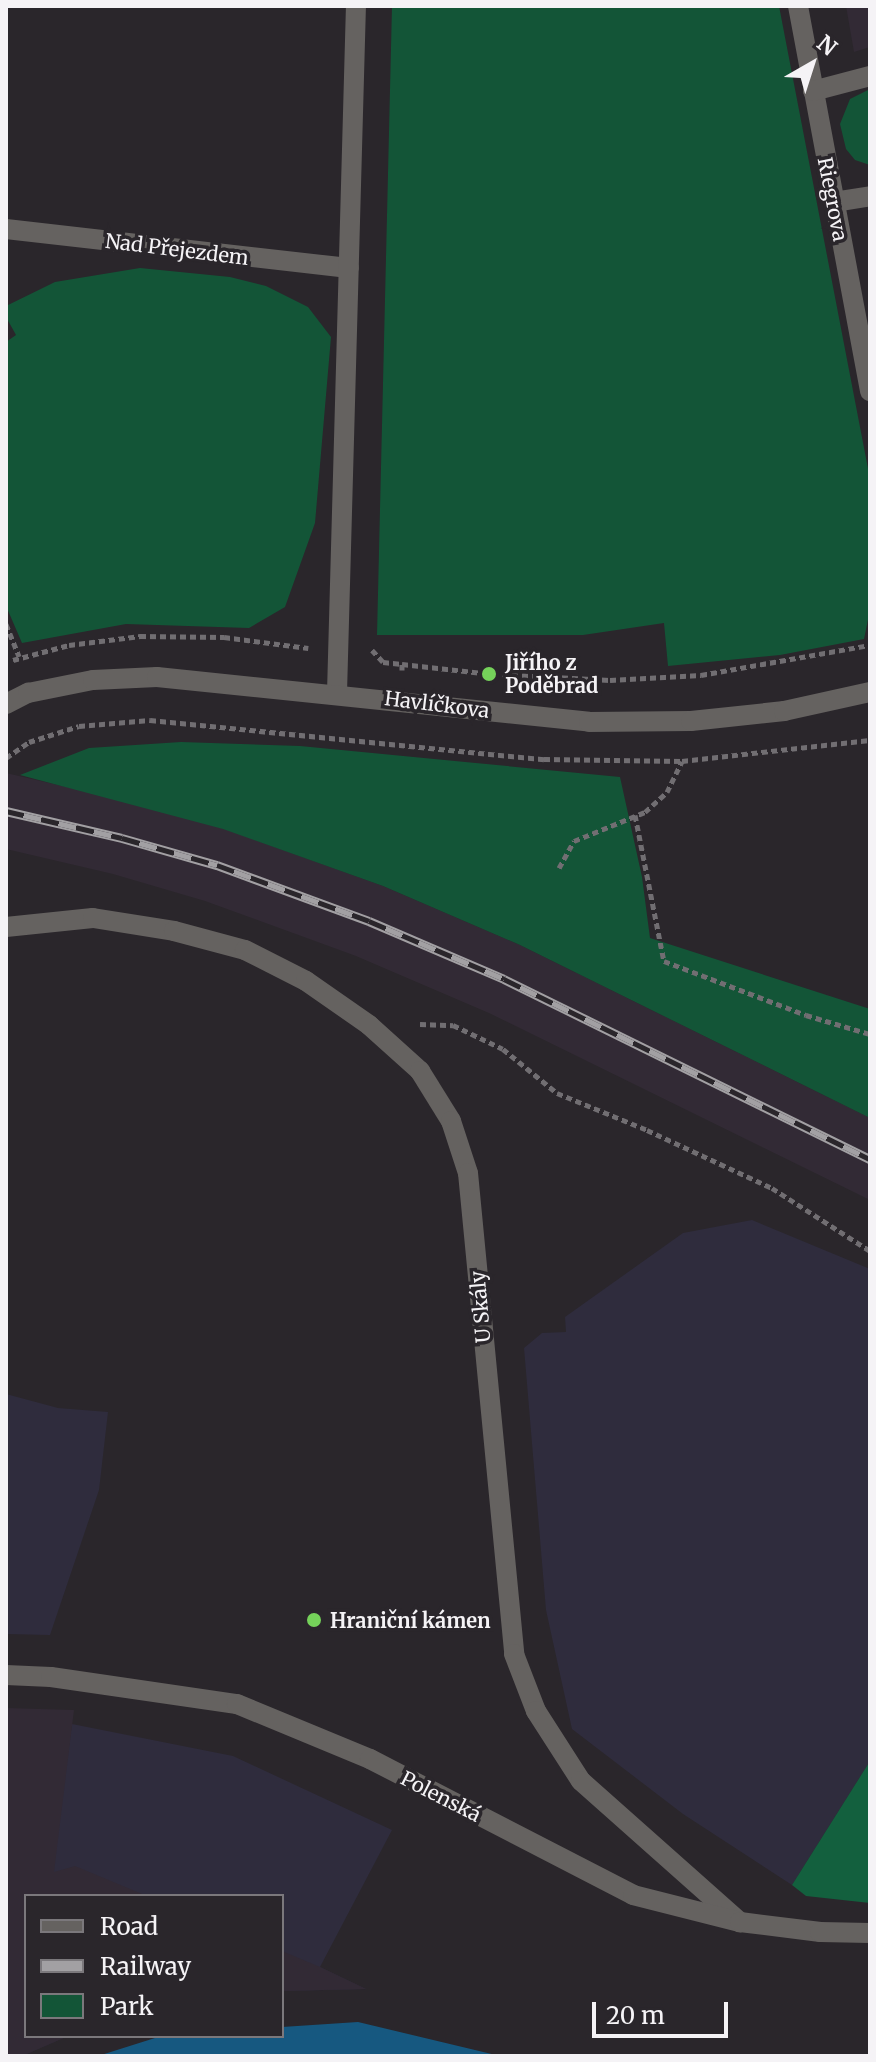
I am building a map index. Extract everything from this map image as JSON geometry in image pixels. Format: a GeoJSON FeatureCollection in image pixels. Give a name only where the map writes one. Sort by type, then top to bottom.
{"type":"FeatureCollection","features":[{"type":"Feature","properties":{"kind":"street"},"geometry":{"type":"LineString","coordinates":[[337,693],[356,6]]}},
{"type":"Feature","properties":{"kind":"street","name":"Riegrova"},"geometry":{"type":"LineString","coordinates":[[798,6],[870,391]]}},
{"type":"Feature","properties":{"kind":"street"},"geometry":{"type":"LineString","coordinates":[[813,91],[870,76]]}},
{"type":"Feature","properties":{"kind":"street"},"geometry":{"type":"LineString","coordinates":[[834,202],[870,196]]}},
{"type":"Feature","properties":{"kind":"street","name":"Nad Přejezdem"},"geometry":{"type":"LineString","coordinates":[[6,229],[349,268]]}},
{"type":"Feature","properties":{"kind":"street","name":"Havlíčkova"},"geometry":{"type":"LineString","coordinates":[[6,704],[28,693],[93,680],[157,677],[337,693],[589,722],[691,721],[784,711],[870,692]]}},
{"type":"Feature","properties":{"kind":"street","name":"U Skály"},"geometry":{"type":"LineString","coordinates":[[6,927],[93,918],[174,931],[245,950],[306,981],[386,1040],[420,1071],[451,1121],[468,1173],[514,1654],[536,1711],[581,1781],[740,1922]]}},
{"type":"Feature","properties":{"kind":"street","name":"Polenská"},"geometry":{"type":"LineString","coordinates":[[6,1675],[51,1677],[237,1704],[370,1759],[633,1895],[740,1922],[820,1932],[870,1933]]}},
{"type":"Feature","properties":{"kind":"path"},"geometry":{"type":"LineString","coordinates":[[6,624],[19,657],[69,645],[140,636],[224,637],[376,656]]}},
{"type":"Feature","properties":{"kind":"path"},"geometry":{"type":"LineString","coordinates":[[402,664],[482,673],[610,680],[701,675],[870,645]]}},
{"type":"Feature","properties":{"kind":"path"},"geometry":{"type":"LineString","coordinates":[[6,758],[29,742],[79,726],[150,720],[544,759],[682,761],[870,740]]}},
{"type":"Feature","properties":{"kind":"path"},"geometry":{"type":"LineString","coordinates":[[559,868],[574,841],[645,812],[667,792],[682,761]]}},
{"type":"Feature","properties":{"kind":"path"},"geometry":{"type":"LineString","coordinates":[[635,815],[664,961],[806,1015],[870,1034]]}},
{"type":"Feature","properties":{"kind":"path"},"geometry":{"type":"LineString","coordinates":[[386,1040],[420,1024],[453,1025],[503,1049],[557,1093],[647,1130],[772,1188],[870,1251]]}},
{"type":"Feature","properties":{"kind":"shaded area"},"geometry":{"type":"Polygon","coordinates":[[[846,6],[870,6],[870,47],[854,52],[846,6]]]}},
{"type":"Feature","properties":{"kind":"shaded area"},"geometry":{"type":"Polygon","coordinates":[[[6,773],[132,802],[228,830],[383,886],[520,945],[870,1118],[870,1200],[489,1013],[356,956],[205,901],[113,874],[6,849],[6,773]]]}},
{"type":"Feature","properties":{"kind":"shaded area"},"geometry":{"type":"Polygon","coordinates":[[[752,1220],[870,1269],[870,1761],[792,1885],[683,1814],[572,1729],[546,1610],[524,1348],[542,1333],[566,1332],[565,1317],[683,1233],[752,1220]]]}},
{"type":"Feature","properties":{"kind":"shaded area"},"geometry":{"type":"Polygon","coordinates":[[[6,1394],[58,1408],[108,1412],[99,1490],[50,1635],[6,1634],[6,1394]]]}},
{"type":"Feature","properties":{"kind":"shaded area"},"geometry":{"type":"Polygon","coordinates":[[[6,1708],[74,1710],[54,1872],[75,1866],[142,1894],[24,1894],[24,2038],[63,2038],[22,2056],[6,2056],[6,1708]]]}},
{"type":"Feature","properties":{"kind":"shaded area"},"geometry":{"type":"Polygon","coordinates":[[[72,1724],[233,1756],[392,1830],[320,1967],[366,1989],[284,1991],[284,1894],[24,1894],[24,2038],[63,2038],[22,2056],[6,2056],[6,1747],[68,1753],[72,1724]]]}},
{"type":"Feature","properties":{"kind":"shaded area"},"geometry":{"type":"Polygon","coordinates":[[[284,1952],[320,1967],[366,1989],[284,1991],[284,1952]]]}},
{"type":"Feature","properties":{"kind":"green space"},"geometry":{"type":"Polygon","coordinates":[[[392,6],[779,6],[870,479],[870,610],[864,639],[780,655],[668,666],[664,623],[583,635],[377,635],[392,6]]]}},
{"type":"Feature","properties":{"kind":"green space"},"geometry":{"type":"Polygon","coordinates":[[[870,89],[870,165],[855,160],[846,149],[840,124],[850,99],[870,89]]]}},
{"type":"Feature","properties":{"kind":"green space"},"geometry":{"type":"Polygon","coordinates":[[[140,268],[230,277],[266,286],[308,307],[331,337],[315,523],[285,607],[249,628],[126,624],[22,643],[6,606],[6,342],[16,335],[6,317],[6,306],[55,282],[140,268]]]}},
{"type":"Feature","properties":{"kind":"green space"},"geometry":{"type":"Polygon","coordinates":[[[181,742],[300,746],[620,777],[642,877],[650,938],[870,1009],[870,1118],[520,945],[383,886],[223,829],[20,775],[89,748],[181,742]]]}},
{"type":"Feature","properties":{"kind":"green space"},"geometry":{"type":"Polygon","coordinates":[[[870,1761],[870,1903],[806,1896],[792,1885],[870,1761]]]}},
{"type":"Feature","properties":{"kind":"water"},"geometry":{"type":"Polygon","coordinates":[[[358,2022],[500,2056],[98,2056],[155,2038],[284,2038],[284,2027],[358,2022]]]}},
{"type":"Feature","properties":{"kind":"railway"},"geometry":{"type":"LineString","coordinates":[[6,811],[122,838],[217,865],[369,921],[504,979],[870,1159]]}},
{"type":"Feature","properties":{"kind":"place","name":"Jiřího z Poděbrad"},"geometry":{"type":"Point","coordinates":[489,674]}},
{"type":"Feature","properties":{"kind":"place","name":"Hraniční kámen"},"geometry":{"type":"Point","coordinates":[314,1620]}}]}
